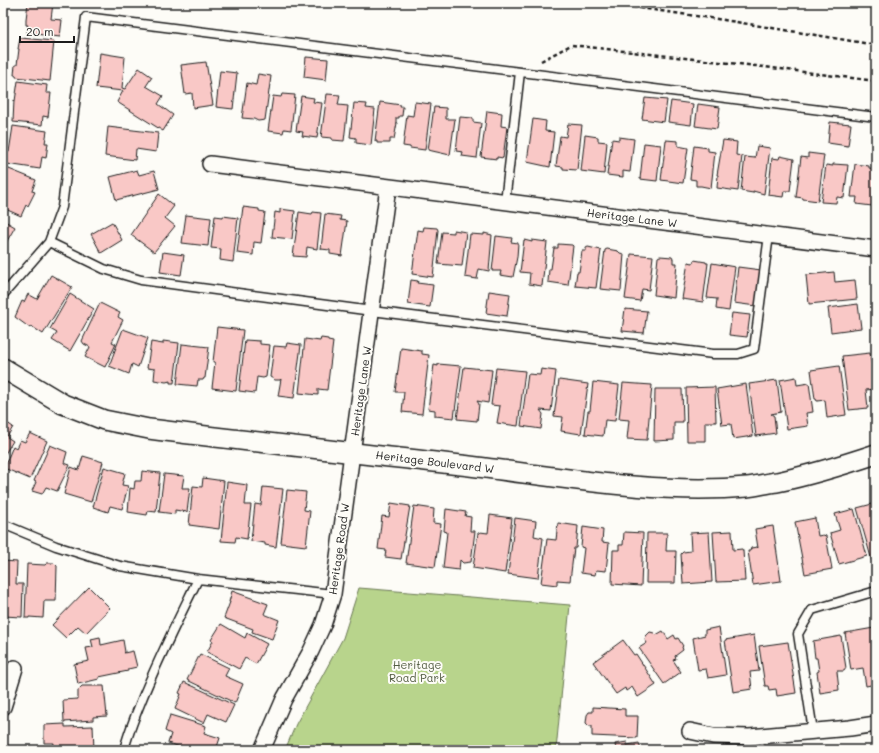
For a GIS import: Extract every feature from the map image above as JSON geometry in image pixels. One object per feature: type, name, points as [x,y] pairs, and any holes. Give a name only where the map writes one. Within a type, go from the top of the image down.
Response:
[{"type":"street","name":"Heritage Lane W","points":[[210,164],[876,249]]},
{"type":"street","name":"Heritage Lane W","points":[[352,452],[388,187]]},
{"type":"street","name":"Heritage Boulevard W","points":[[3,368],[63,404],[104,420],[149,429],[486,468],[578,481],[645,487],[699,489],[749,487],[836,468],[876,454]]},
{"type":"street","name":"Heritage Road W","points":[[262,750],[284,699],[311,651],[323,625],[333,594],[352,452]]},
{"type":"street","points":[[3,707],[15,668]]},
{"type":"street","points":[[690,731],[713,736],[749,737],[813,732],[876,724]]},
{"type":"lane","points":[[3,295],[49,242],[62,207],[86,17],[876,117]]},
{"type":"lane","points":[[505,202],[520,72]]},
{"type":"lane","points":[[49,242],[104,269],[141,280],[372,312],[713,354],[738,354],[754,349],[769,235]]},
{"type":"lane","points":[[3,524],[56,546],[120,566],[198,579],[333,594]]},
{"type":"lane","points":[[124,750],[127,738],[148,683],[172,630],[198,579]]},
{"type":"lane","points":[[813,732],[798,634],[812,610],[876,591]]},
{"type":"path","points":[[605,3],[724,20],[876,45]]},
{"type":"path","points":[[520,72],[571,45],[876,81]]},
{"type":"green space","name":"Heritage Road Park","points":[[359,588],[570,605],[556,750],[285,750],[296,724],[343,638]]},
{"type":"building","points":[[28,3],[53,3],[51,19],[62,20],[60,37],[27,33],[28,25],[26,25],[26,19]]},
{"type":"building","points":[[20,38],[54,41],[50,81],[16,77],[16,75],[14,75],[15,65],[17,65]]},
{"type":"building","points":[[100,53],[125,57],[122,88],[125,89],[139,68],[152,77],[146,86],[163,96],[158,104],[173,115],[163,131],[117,102],[123,91],[96,88]]},
{"type":"building","points":[[306,57],[328,59],[326,80],[304,77]]},
{"type":"building","points":[[206,62],[213,105],[193,108],[192,93],[185,94],[181,65]]},
{"type":"building","points":[[220,71],[237,73],[233,109],[216,107]]},
{"type":"building","points":[[258,74],[271,76],[265,120],[258,121],[254,119],[242,118],[247,83],[256,85]]},
{"type":"building","points":[[18,81],[47,85],[46,93],[51,93],[48,117],[43,116],[42,125],[13,122],[14,100],[15,101]]},
{"type":"building","points":[[282,94],[295,95],[291,130],[284,129],[283,133],[268,131],[273,96],[281,97]]},
{"type":"building","points":[[327,94],[340,95],[338,105],[348,106],[344,141],[321,137]]},
{"type":"building","points":[[301,96],[314,98],[313,102],[322,103],[317,138],[302,136],[303,132],[296,131]]},
{"type":"building","points":[[645,98],[667,100],[664,122],[642,119]]},
{"type":"building","points":[[671,101],[693,104],[691,125],[668,122]]},
{"type":"building","points":[[380,102],[401,105],[400,107],[403,107],[402,116],[396,118],[397,123],[394,139],[390,139],[390,143],[377,143],[377,141],[375,141]]},
{"type":"building","points":[[415,102],[431,104],[425,150],[403,146],[407,115],[413,116]]},
{"type":"building","points":[[354,103],[367,104],[366,108],[375,109],[371,145],[356,143],[356,138],[350,137]]},
{"type":"building","points":[[698,104],[720,107],[717,129],[695,126]]},
{"type":"building","points":[[434,107],[446,108],[446,119],[455,119],[450,155],[428,150]]},
{"type":"building","points":[[487,111],[502,113],[501,126],[507,127],[503,158],[497,157],[497,159],[481,157]]},
{"type":"building","points":[[460,117],[473,118],[473,122],[481,123],[477,158],[462,156],[463,152],[456,151]]},
{"type":"building","points":[[533,119],[546,121],[545,131],[554,132],[550,167],[527,162]]},
{"type":"building","points":[[830,122],[851,124],[848,146],[828,143]]},
{"type":"building","points":[[568,124],[582,125],[577,170],[563,169],[563,167],[556,166],[560,136],[566,137]]},
{"type":"building","points":[[13,126],[47,131],[45,143],[48,143],[46,158],[42,157],[40,169],[7,164],[7,152],[9,152]]},
{"type":"building","points":[[108,127],[158,133],[156,152],[136,149],[135,160],[105,156]]},
{"type":"building","points":[[585,135],[598,137],[598,141],[607,142],[604,174],[581,171]]},
{"type":"building","points":[[619,137],[634,139],[630,172],[623,171],[623,177],[607,175],[612,139],[619,140]]},
{"type":"building","points":[[666,140],[678,141],[678,146],[688,148],[683,183],[661,180]]},
{"type":"building","points":[[723,140],[737,142],[736,155],[742,156],[738,191],[717,188],[717,175]]},
{"type":"building","points":[[644,143],[661,145],[657,181],[640,179]]},
{"type":"building","points":[[694,146],[708,148],[708,151],[715,152],[711,188],[696,186],[696,180],[690,179]]},
{"type":"building","points":[[757,146],[770,148],[764,194],[753,191],[753,193],[741,191],[745,157],[755,158]]},
{"type":"building","points":[[808,153],[824,155],[818,201],[796,197],[801,157],[808,158]]},
{"type":"building","points":[[780,156],[794,159],[790,191],[784,191],[783,197],[768,195],[772,158],[779,159]]},
{"type":"building","points":[[833,164],[848,165],[844,198],[837,197],[836,203],[821,202],[826,165],[833,166]]},
{"type":"building","points":[[855,164],[869,166],[869,168],[876,169],[872,206],[856,204],[857,197],[851,197]]},
{"type":"building","points":[[4,167],[36,180],[32,191],[35,192],[28,206],[26,205],[21,216],[3,208]]},
{"type":"building","points":[[137,170],[139,175],[154,171],[159,189],[116,200],[110,177]]},
{"type":"building","points":[[159,194],[174,206],[165,218],[175,226],[154,252],[131,235]]},
{"type":"building","points":[[243,207],[259,209],[259,211],[265,212],[261,243],[254,242],[253,255],[237,253]]},
{"type":"building","points":[[280,209],[295,211],[292,239],[272,237],[275,212],[280,213]]},
{"type":"building","points":[[299,212],[312,214],[313,212],[321,213],[317,249],[307,247],[306,257],[293,256]]},
{"type":"building","points":[[325,214],[341,216],[340,220],[347,221],[342,256],[330,254],[330,250],[321,249]]},
{"type":"building","points":[[186,215],[211,218],[208,246],[182,243]]},
{"type":"building","points":[[215,216],[238,218],[233,262],[220,260],[221,249],[211,248]]},
{"type":"building","points":[[3,220],[15,227],[3,248]]},
{"type":"building","points":[[112,222],[122,240],[101,253],[91,234]]},
{"type":"building","points":[[424,227],[437,228],[438,230],[433,277],[412,274],[418,230],[423,231]]},
{"type":"building","points":[[454,230],[466,232],[462,266],[438,264],[442,232],[454,233]]},
{"type":"building","points":[[484,233],[492,235],[489,271],[479,269],[477,279],[465,277],[470,234],[484,235]]},
{"type":"building","points":[[496,236],[512,238],[511,242],[518,243],[513,277],[500,275],[501,271],[492,271]]},
{"type":"building","points":[[524,240],[532,242],[532,240],[547,242],[542,286],[529,284],[530,273],[520,272]]},
{"type":"building","points":[[558,244],[573,246],[568,285],[548,282],[549,269],[551,269],[554,248],[558,248]]},
{"type":"building","points":[[588,247],[601,250],[596,288],[575,286],[582,251],[586,251],[586,248]]},
{"type":"building","points":[[607,249],[624,254],[621,291],[600,289],[605,250]]},
{"type":"building","points":[[163,252],[184,255],[181,275],[160,272]]},
{"type":"building","points":[[631,254],[653,256],[649,290],[642,289],[640,301],[625,299]]},
{"type":"building","points":[[658,257],[672,257],[673,263],[677,263],[674,298],[654,295]]},
{"type":"building","points":[[694,260],[708,263],[703,302],[682,299],[688,262],[693,263]]},
{"type":"building","points":[[712,263],[735,267],[729,311],[716,309],[717,299],[707,298]]},
{"type":"building","points":[[738,267],[761,270],[756,306],[734,303]]},
{"type":"building","points":[[834,272],[835,282],[855,280],[857,299],[809,304],[806,275]]},
{"type":"building","points":[[51,275],[72,287],[43,334],[31,326],[30,328],[15,317],[22,301],[24,302],[28,294],[37,299]]},
{"type":"building","points":[[411,280],[418,281],[417,283],[433,285],[430,307],[408,304]]},
{"type":"building","points":[[489,291],[510,294],[507,316],[486,313]]},
{"type":"building","points":[[70,294],[94,309],[70,351],[52,340],[57,333],[50,329]]},
{"type":"building","points":[[100,303],[120,313],[118,317],[123,320],[112,342],[116,344],[105,367],[85,357],[90,347],[82,341]]},
{"type":"building","points":[[858,304],[861,328],[831,332],[828,308]]},
{"type":"building","points":[[625,309],[647,311],[644,333],[622,331]]},
{"type":"building","points":[[732,313],[750,315],[747,337],[729,335]]},
{"type":"building","points":[[217,327],[243,330],[236,391],[212,388]]},
{"type":"building","points":[[123,329],[148,338],[138,367],[132,364],[129,374],[109,366]]},
{"type":"building","points":[[321,338],[328,339],[328,341],[333,342],[327,390],[318,389],[318,395],[299,393],[305,339],[320,341]]},
{"type":"building","points":[[245,340],[260,341],[260,344],[270,345],[266,377],[257,377],[255,393],[239,391]]},
{"type":"building","points":[[163,341],[179,343],[174,383],[170,383],[170,381],[166,382],[154,380],[155,369],[147,368],[151,342],[163,344]]},
{"type":"building","points":[[287,343],[301,345],[294,398],[278,396],[281,379],[275,380],[270,377],[274,346],[286,347]]},
{"type":"building","points":[[182,344],[209,347],[205,378],[203,380],[198,380],[197,386],[177,384]]},
{"type":"building","points":[[401,348],[422,351],[422,354],[429,355],[422,414],[402,412],[404,392],[395,392]]},
{"type":"building","points":[[870,353],[875,389],[866,390],[868,408],[849,410],[842,356]]},
{"type":"building","points":[[438,364],[461,366],[454,418],[435,416],[435,410],[428,409],[434,365],[438,366]]},
{"type":"building","points":[[839,366],[846,415],[827,418],[825,400],[817,401],[815,399],[811,370]]},
{"type":"building","points":[[464,367],[492,370],[488,403],[477,401],[479,404],[477,421],[457,419]]},
{"type":"building","points":[[496,368],[525,371],[518,426],[497,423],[500,406],[491,405]]},
{"type":"building","points":[[541,369],[556,371],[551,411],[540,410],[543,414],[541,429],[521,426],[528,374],[540,375]]},
{"type":"building","points":[[796,377],[797,385],[809,383],[813,412],[806,413],[808,426],[787,429],[780,380]]},
{"type":"building","points":[[559,380],[588,384],[581,434],[561,431],[563,417],[554,416]]},
{"type":"building","points":[[777,380],[781,412],[771,414],[774,416],[776,433],[756,436],[749,384]]},
{"type":"building","points":[[593,382],[619,385],[615,421],[605,420],[603,436],[585,434],[588,411],[590,411]]},
{"type":"building","points":[[623,383],[652,385],[647,440],[627,439],[629,420],[619,419]]},
{"type":"building","points":[[746,384],[753,436],[733,439],[731,424],[722,425],[717,389]]},
{"type":"building","points":[[715,387],[716,422],[705,422],[705,441],[687,441],[686,388]]},
{"type":"building","points":[[655,389],[682,389],[683,422],[674,422],[674,440],[654,441]]},
{"type":"building","points":[[3,420],[13,427],[7,437],[13,441],[3,457]]},
{"type":"building","points":[[30,433],[47,441],[30,479],[4,468],[13,446],[16,448],[20,440],[25,442]]},
{"type":"building","points":[[50,445],[67,452],[64,463],[70,465],[57,491],[46,487],[42,494],[32,491],[36,482],[34,481]]},
{"type":"building","points":[[83,456],[103,462],[91,502],[64,494],[71,467],[79,470]]},
{"type":"building","points":[[104,467],[125,473],[122,485],[128,486],[122,509],[110,506],[108,512],[93,507]]},
{"type":"building","points":[[142,471],[160,473],[156,512],[148,511],[147,515],[128,512],[130,488],[134,489],[135,481],[141,481]]},
{"type":"building","points":[[164,474],[184,476],[182,488],[190,488],[187,512],[175,510],[175,514],[159,512]]},
{"type":"building","points":[[203,478],[224,481],[219,529],[189,525],[193,486],[202,487]]},
{"type":"building","points":[[227,482],[247,485],[245,505],[251,505],[247,539],[236,537],[235,542],[221,541]]},
{"type":"building","points":[[263,487],[283,489],[276,547],[265,545],[265,543],[251,541],[255,504],[261,505]]},
{"type":"building","points":[[287,490],[306,492],[304,510],[310,511],[306,546],[281,543]]},
{"type":"building","points":[[391,503],[410,506],[401,559],[385,557],[386,550],[378,549],[382,516],[389,517]]},
{"type":"building","points":[[876,503],[876,560],[872,561],[857,508]]},
{"type":"building","points":[[414,506],[434,509],[433,523],[441,524],[435,567],[406,563]]},
{"type":"building","points":[[446,509],[466,512],[465,516],[471,517],[470,531],[475,531],[471,562],[463,563],[460,560],[459,570],[443,568],[447,532],[444,531]]},
{"type":"building","points":[[854,509],[867,556],[839,564],[830,533],[840,530],[835,514]]},
{"type":"building","points":[[490,515],[512,518],[505,573],[473,568],[478,533],[488,533]]},
{"type":"building","points":[[515,518],[536,521],[534,536],[543,538],[538,578],[508,574]]},
{"type":"building","points":[[815,518],[818,536],[826,536],[832,569],[805,574],[795,522]]},
{"type":"building","points":[[558,523],[578,526],[570,581],[557,580],[557,585],[541,583],[547,539],[556,540]]},
{"type":"building","points":[[773,526],[781,581],[753,585],[748,551],[750,551],[751,548],[758,548],[755,529]]},
{"type":"building","points":[[583,527],[603,530],[602,542],[609,543],[606,571],[596,570],[595,575],[581,573],[584,548],[581,547]]},
{"type":"building","points":[[732,531],[733,550],[742,549],[743,551],[745,581],[716,582],[713,532]]},
{"type":"building","points":[[624,532],[643,533],[641,586],[612,584],[613,550],[619,550],[619,545],[623,545]]},
{"type":"building","points":[[709,532],[712,582],[683,584],[681,554],[683,552],[691,551],[690,533]]},
{"type":"building","points":[[647,533],[667,533],[666,551],[676,551],[675,583],[646,583]]},
{"type":"building","points":[[3,561],[17,562],[16,584],[23,584],[22,617],[3,616]]},
{"type":"building","points":[[47,563],[54,563],[57,566],[56,601],[44,601],[43,618],[25,618],[27,564],[45,565]]},
{"type":"building","points":[[89,587],[110,608],[86,633],[78,626],[66,638],[52,625]]},
{"type":"building","points":[[232,591],[268,604],[264,614],[279,620],[272,639],[252,632],[253,629],[224,618],[230,602]]},
{"type":"building","points":[[221,624],[245,638],[247,633],[267,644],[256,664],[245,658],[239,669],[207,652],[213,641],[211,640]]},
{"type":"building","points":[[719,627],[726,675],[708,678],[706,669],[698,670],[693,638],[705,635],[705,630]]},
{"type":"building","points":[[874,628],[876,640],[876,684],[866,686],[863,668],[851,670],[845,633]]},
{"type":"building","points":[[663,631],[668,639],[674,635],[676,639],[678,638],[683,646],[683,650],[675,656],[676,659],[673,660],[681,672],[664,684],[639,648],[647,643],[645,640],[646,636],[650,632],[656,635]]},
{"type":"building","points":[[754,635],[759,671],[750,672],[752,689],[733,692],[725,640]]},
{"type":"building","points":[[841,636],[846,668],[844,671],[837,671],[839,690],[820,693],[817,672],[819,671],[817,658],[815,658],[813,641]]},
{"type":"building","points":[[100,637],[101,645],[123,640],[124,653],[133,651],[137,667],[128,669],[128,671],[99,677],[99,679],[78,684],[74,664],[89,661],[86,648],[93,647],[91,639]]},
{"type":"building","points":[[623,640],[634,655],[636,654],[656,685],[638,697],[632,687],[626,691],[625,688],[616,694],[593,662]]},
{"type":"building","points":[[788,642],[796,693],[777,696],[776,689],[769,690],[768,686],[765,686],[759,646]]},
{"type":"building","points":[[200,654],[229,668],[225,676],[243,684],[235,703],[187,680]]},
{"type":"building","points":[[184,682],[234,705],[226,722],[208,714],[204,723],[175,709],[181,694],[179,693]]},
{"type":"building","points":[[82,686],[104,686],[107,716],[93,717],[93,720],[64,722],[63,700],[78,699],[78,690]]},
{"type":"building","points":[[593,707],[625,709],[625,716],[638,716],[637,738],[592,736],[592,726],[589,726],[586,723],[587,715],[589,712],[593,712]]},
{"type":"building","points":[[170,715],[206,726],[204,733],[220,738],[216,750],[190,750],[168,743],[171,734],[165,731]]},
{"type":"building","points":[[65,724],[65,727],[93,726],[94,750],[52,750],[52,745],[54,743],[44,743],[44,725]]},
{"type":"building","points":[[627,742],[627,745],[639,743],[641,750],[616,750],[615,744]]}]
